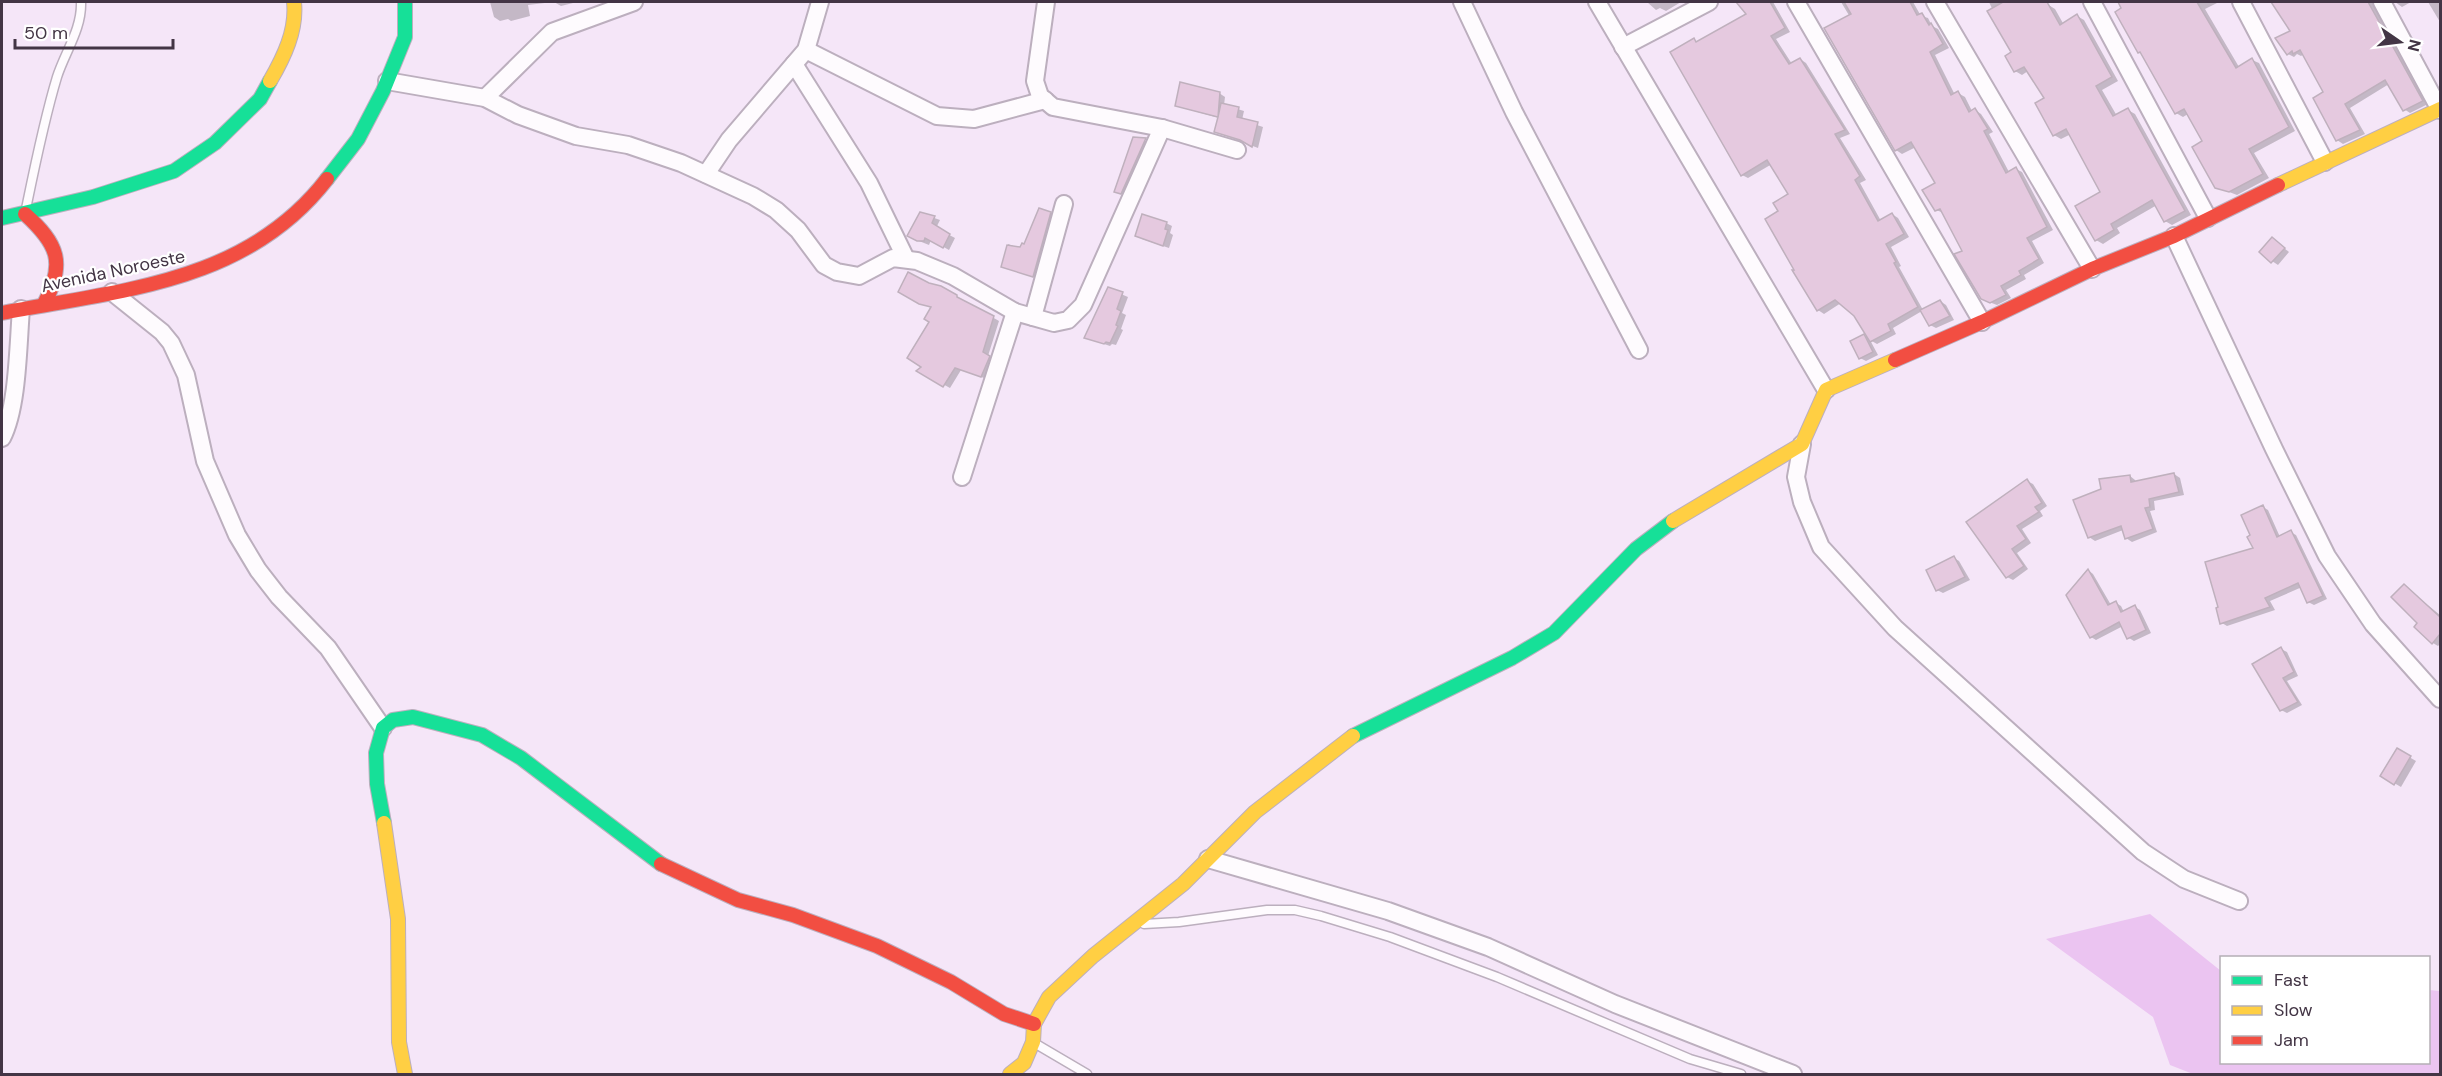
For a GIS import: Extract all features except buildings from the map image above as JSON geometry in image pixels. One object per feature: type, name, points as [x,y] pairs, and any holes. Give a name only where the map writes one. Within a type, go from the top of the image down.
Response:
[{"type":"street","points":[[2,218],[93,197],[174,171],[215,143],[260,99],[282,60],[296,19],[294,2]]},
{"type":"street","name":"Avenida Noroeste","points":[[2,313],[170,281],[209,267],[246,249],[280,228],[321,187],[358,139],[387,81],[405,37],[405,2]]},
{"type":"street","points":[[485,98],[552,32],[634,2]]},
{"type":"street","points":[[706,174],[729,140],[806,50],[820,2]]},
{"type":"street","points":[[1046,2],[1035,81],[1040,96],[1053,107],[1162,128],[1237,150]]},
{"type":"street","points":[[1462,2],[1514,112],[1639,350]]},
{"type":"street","points":[[1597,2],[1826,390]]},
{"type":"street","points":[[1623,47],[1709,2]]},
{"type":"street","points":[[1796,2],[1982,322]]},
{"type":"street","points":[[1935,2],[2092,269]]},
{"type":"street","points":[[2091,2],[2208,218]]},
{"type":"street","points":[[2241,2],[2325,162]]},
{"type":"street","points":[[2239,901],[2184,879],[2143,852],[1895,628],[1821,547],[1802,502],[1796,477],[1802,444],[1826,390],[1982,322],[2092,269],[2174,236],[2325,162],[2440,110],[2382,2]]},
{"type":"street","points":[[806,50],[937,116],[974,118],[1045,100]]},
{"type":"street","points":[[794,64],[869,183],[906,259]]},
{"type":"street","points":[[387,81],[485,98],[518,115],[576,136],[628,145],[706,174],[776,210],[798,230],[824,265],[837,272],[859,276],[893,258],[917,261],[953,276],[1015,312],[1054,323],[1068,320],[1083,305],[1162,128]]},
{"type":"street","points":[[1033,317],[1065,204]]},
{"type":"street","points":[[25,214],[46,235],[56,252],[58,275],[54,289],[44,304]]},
{"type":"street","points":[[2174,236],[2274,449],[2328,556],[2373,624],[2440,699]]},
{"type":"street","points":[[112,292],[162,332],[171,343],[186,375],[205,461],[237,535],[272,588],[328,648],[383,728]]},
{"type":"street","points":[[2,438],[10,409],[17,362],[21,309]]},
{"type":"street","points":[[962,477],[1015,312]]},
{"type":"street","points":[[1010,1074],[1024,1063],[1033,1042],[1034,1024],[1049,997],[1093,956],[1183,884],[1255,812],[1351,737],[1512,658],[1554,633],[1636,549],[1684,513],[1802,444]]},
{"type":"street","points":[[405,1074],[399,1042],[398,919],[390,854],[377,784],[376,753],[383,728],[393,720],[413,717],[482,735],[521,758],[663,865],[738,900],[793,915],[877,946],[951,982],[1004,1014],[1034,1024]]},
{"type":"street","points":[[1208,859],[1388,911],[1488,947],[1615,1004],[1793,1074]]},
{"type":"lane","points":[[25,214],[47,114],[58,75],[77,32],[81,2]]},
{"type":"lane","points":[[1134,924],[1179,922],[1267,909],[1295,910],[1321,916],[1390,937],[1497,977],[1690,1059],[1741,1074]]},
{"type":"lane","points":[[1033,1042],[1087,1074]]},
{"type":"shaded area","points":[[2150,914],[2220,970],[2220,1064],[2430,1064],[2430,990],[2440,991],[2440,1074],[2193,1074],[2170,1065],[2153,1017],[2046,939]]},
{"type":"traffic: fast","points":[[327,179],[358,139],[383,91],[405,37],[405,2]]},
{"type":"traffic: fast","points":[[2,218],[93,197],[174,171],[215,143],[260,99],[270,81]]},
{"type":"traffic: fast","points":[[1353,736],[1512,658],[1554,633],[1636,549],[1673,521]]},
{"type":"traffic: fast","points":[[384,823],[377,784],[376,753],[383,728],[393,720],[413,717],[482,735],[521,758],[661,864]]},
{"type":"traffic: slow","points":[[270,81],[288,43],[293,23],[294,2]]},
{"type":"traffic: slow","points":[[2278,185],[2440,109]]},
{"type":"traffic: slow","points":[[1673,521],[1802,444],[1826,390],[1895,360]]},
{"type":"traffic: slow","points":[[1010,1074],[1024,1063],[1033,1042],[1034,1024],[1049,997],[1093,956],[1183,884],[1255,812],[1353,736]]},
{"type":"traffic: slow","points":[[384,823],[398,919],[399,1042],[405,1074]]},
{"type":"traffic: jam","points":[[2,313],[136,288],[220,261],[259,241],[295,214],[327,179]]},
{"type":"traffic: jam","points":[[1895,360],[1982,322],[2092,269],[2174,236],[2278,185]]},
{"type":"traffic: jam","points":[[25,214],[45,235],[55,255],[55,277],[44,304]]},
{"type":"traffic: jam","points":[[661,864],[738,900],[793,915],[877,946],[951,982],[1004,1014],[1034,1024]]}]
